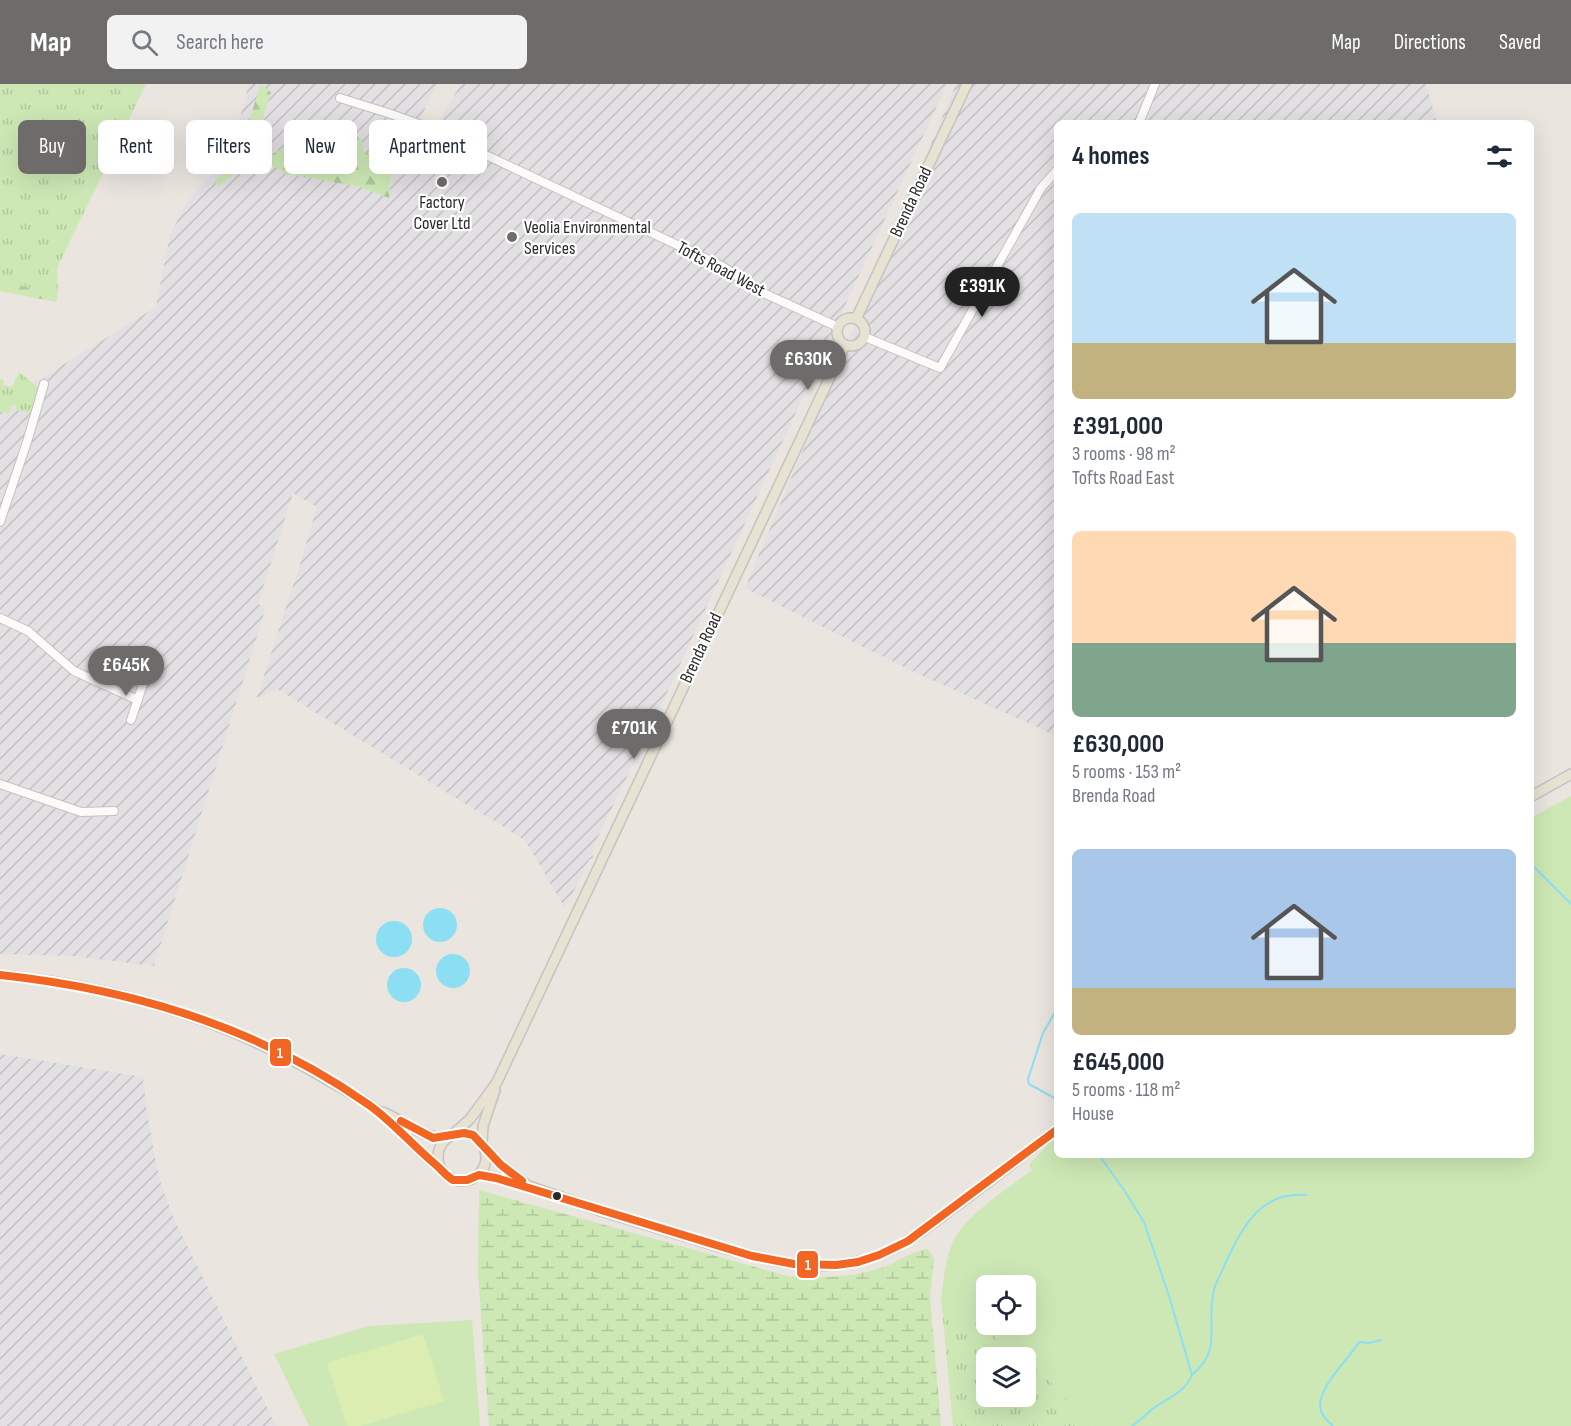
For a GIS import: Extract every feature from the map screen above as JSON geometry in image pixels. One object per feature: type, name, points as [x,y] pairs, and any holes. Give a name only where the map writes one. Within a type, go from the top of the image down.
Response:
[{"type":"main road","name":"Brenda Road","points":[[856,319],[967,84]]},
{"type":"main road","points":[[848,318],[856,319],[862,323],[865,337],[858,345],[845,345],[837,334],[838,327],[848,318]]},
{"type":"main road","name":"Brenda Road","points":[[450,1136],[470,1119],[497,1082],[845,345]]},
{"type":"main road","points":[[1534,795],[1571,774]]},
{"type":"main road","points":[[0,975],[88,987],[157,1004],[223,1028],[300,1063],[374,1108],[395,1117],[427,1136],[438,1138],[464,1133],[473,1135],[501,1165],[528,1185]]},
{"type":"main road","name":"Brenda Road","points":[[483,1145],[483,1126],[497,1082]]},
{"type":"main road","points":[[374,1108],[449,1178],[456,1181],[471,1180],[479,1175],[486,1157],[483,1145]]},
{"type":"main road","points":[[479,1175],[528,1185],[584,1206],[756,1257],[799,1265],[833,1265],[880,1255],[908,1240],[1054,1132]]},
{"type":"main road","points":[[441,1169],[437,1158],[439,1150],[450,1136]]},
{"type":"street","points":[[1140,120],[1155,84]]},
{"type":"street","name":"Tofts Road West","points":[[340,98],[424,126],[722,267],[759,291],[838,327]]},
{"type":"street","points":[[865,337],[940,368],[1041,188],[1054,173]]},
{"type":"street","points":[[0,522],[44,384]]},
{"type":"street","points":[[0,618],[28,631],[74,671],[138,700]]},
{"type":"street","points":[[131,720],[144,681]]},
{"type":"street","points":[[0,784],[81,812],[114,811]]},
{"type":"shaded area","points":[[249,84],[437,84],[421,117],[427,120],[369,120],[369,174],[487,174],[487,120],[440,120],[461,84],[947,84],[655,719],[595,843],[592,851],[593,858],[585,866],[565,908],[525,840],[277,689],[257,697],[317,507],[293,493],[258,604],[266,607],[154,966],[73,956],[0,954],[0,404],[156,307],[170,235],[184,207],[205,180],[213,174],[272,174],[272,120],[239,120]]},
{"type":"shaded area","points":[[956,84],[1426,84],[1436,120],[1054,120],[1054,735],[912,671],[745,588]]},
{"type":"shaded area","points":[[0,1054],[143,1077],[155,1158],[160,1181],[173,1217],[276,1426],[0,1426]]},
{"type":"green space","points":[[0,84],[146,84],[129,120],[98,120],[98,174],[102,174],[57,268],[58,293],[0,282]]},
{"type":"green space","points":[[260,85],[271,92],[263,120],[250,120]]},
{"type":"green space","points":[[357,136],[362,140],[363,151],[369,154],[369,174],[391,174],[389,198],[357,186],[286,174],[357,174]]},
{"type":"green space","points":[[284,148],[284,173],[272,165],[272,154]]},
{"type":"green space","points":[[223,174],[234,174],[219,186],[214,181]]},
{"type":"green space","points":[[0,282],[58,293],[56,302],[0,291]]},
{"type":"green space","points":[[19,372],[40,389],[33,414],[16,410],[16,405],[12,405],[9,413],[0,412],[0,379],[4,380],[3,385],[12,387]]},
{"type":"green space","points":[[1571,796],[1571,1426],[1093,1426],[1036,1368],[1036,1347],[1008,1347],[992,1335],[1036,1335],[1036,1275],[976,1275],[976,1323],[941,1297],[948,1255],[959,1231],[978,1211],[1032,1170],[1029,1165],[1054,1138],[1054,1158],[1534,1158],[1534,816]]},
{"type":"green space","points":[[479,1190],[787,1276],[824,1277],[872,1271],[927,1249],[934,1258],[930,1297],[941,1426],[489,1426],[478,1274]]},
{"type":"green space","points":[[941,1297],[976,1323],[976,1335],[992,1335],[1008,1347],[976,1347],[976,1407],[1036,1407],[1036,1368],[1093,1426],[953,1426]]},
{"type":"green space","points":[[472,1320],[480,1426],[309,1426],[274,1354],[369,1326]]},
{"type":"green space","points":[[423,1334],[444,1401],[361,1426],[347,1426],[327,1363]]},
{"type":"water","points":[[440,908],[452,913],[457,925],[452,937],[440,942],[428,937],[423,925],[428,913]]},
{"type":"water","points":[[394,921],[407,926],[412,939],[407,952],[394,957],[381,952],[376,939],[381,926]]},
{"type":"water","points":[[453,954],[465,959],[470,971],[465,983],[453,988],[441,983],[436,971],[441,959]]},
{"type":"water","points":[[404,968],[416,973],[421,985],[416,997],[404,1002],[392,997],[387,985],[392,973]]},
{"type":"waterway","points":[[1534,867],[1571,904]]},
{"type":"waterway","points":[[1054,1014],[1043,1033],[1028,1079],[1029,1084],[1054,1098]]},
{"type":"waterway","points":[[1101,1158],[1144,1222],[1192,1375],[1185,1387],[1132,1426]]},
{"type":"waterway","points":[[1192,1375],[1208,1355],[1212,1336],[1211,1314],[1215,1287],[1238,1237],[1255,1214],[1276,1199],[1290,1195],[1306,1195]]},
{"type":"waterway","points":[[1333,1426],[1320,1407],[1324,1390],[1359,1342],[1369,1343],[1381,1340]]},
{"type":"transit line","name":"1","points":[[0,975],[98,990],[146,1002],[193,1016],[284,1054],[369,1105],[453,1180],[467,1180],[479,1175],[496,1178],[752,1256],[794,1264],[836,1265],[858,1262],[908,1241],[1054,1132]]},
{"type":"transit line","name":"1","points":[[401,1121],[433,1138],[464,1133],[473,1135],[501,1165],[522,1181]]},
{"type":"place","name":"Factory Cover Ltd","points":[[442,182]]},
{"type":"place","name":"Veolia Environmental Services","points":[[512,237]]}]
